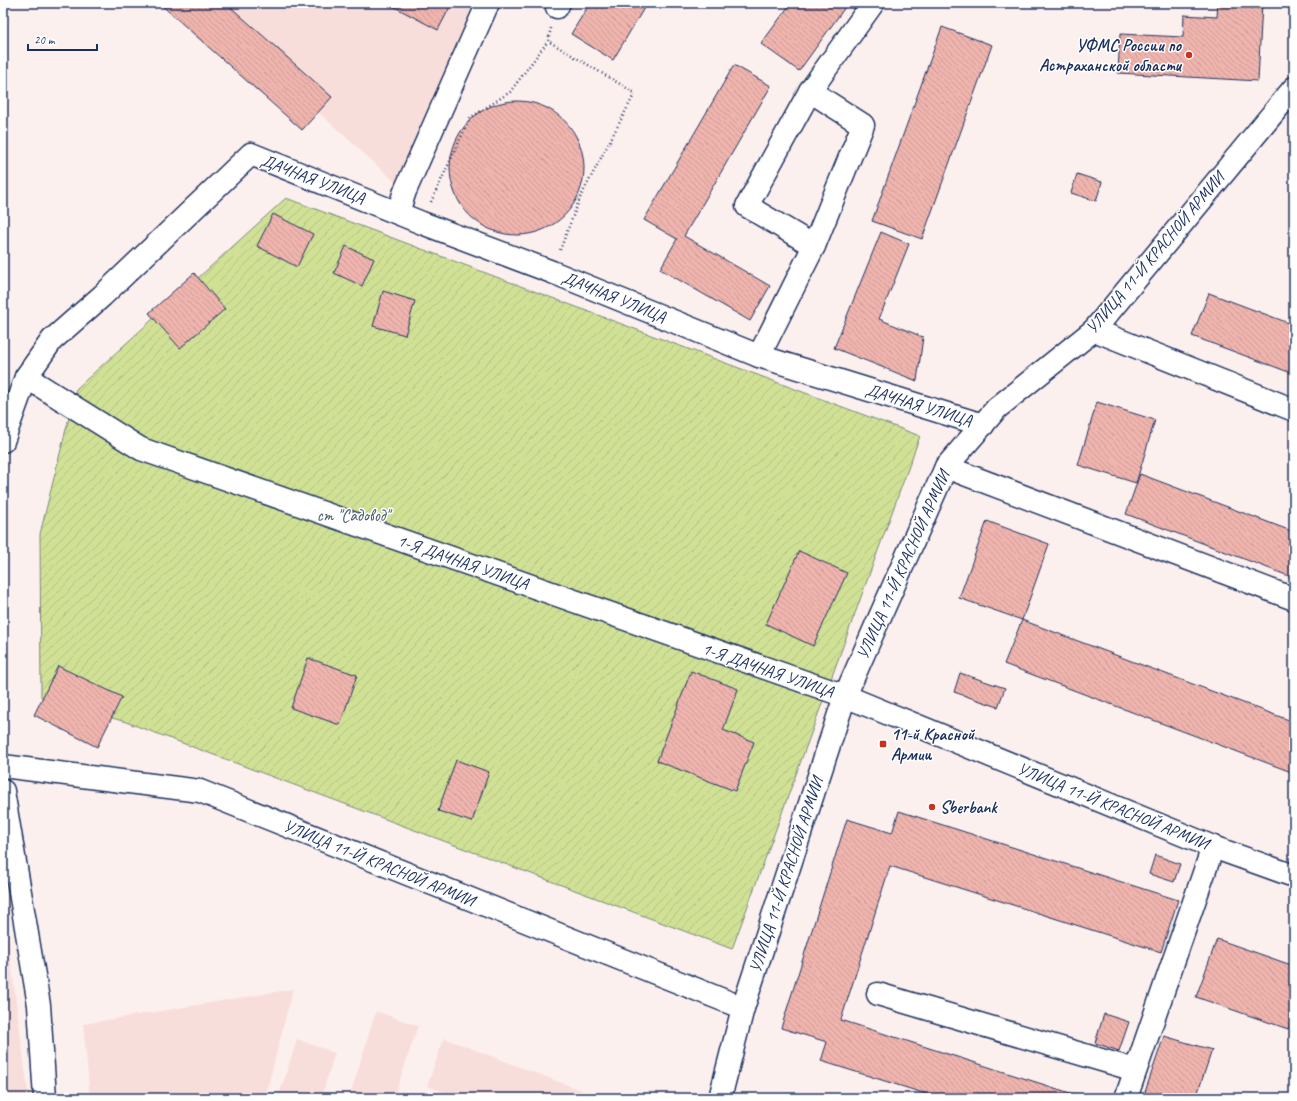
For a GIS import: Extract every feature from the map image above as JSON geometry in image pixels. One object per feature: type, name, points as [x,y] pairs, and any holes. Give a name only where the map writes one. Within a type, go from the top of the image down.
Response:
[{"type":"street","points":[[398,212],[405,191],[488,3]]},
{"type":"street","points":[[814,246],[746,206],[810,91],[873,3]]},
{"type":"street","name":"УЛИЦА 11-Й КРАСНОЙ АРМИИ","points":[[720,1098],[743,1008],[845,696],[946,467],[997,408],[1094,330],[1294,88]]},
{"type":"street","points":[[759,356],[814,246],[863,125],[810,91]]},
{"type":"street","name":"ДАЧНАЯ УЛИЦА","points":[[26,377],[52,340],[102,296],[251,154],[398,212],[422,223],[552,272],[759,356],[983,425]]},
{"type":"street","points":[[1094,330],[1294,410]]},
{"type":"street","points":[[3,441],[26,377]]},
{"type":"street","name":"1-Я ДАЧНАЯ УЛИЦА","points":[[26,377],[141,449],[845,696]]},
{"type":"street","points":[[946,467],[1294,599]]},
{"type":"street","name":"УЛИЦА 11-Й КРАСНОЙ АРМИИ","points":[[845,696],[1213,847],[1294,876]]},
{"type":"street","name":"УЛИЦА 11-Й КРАСНОЙ АРМИИ","points":[[3,766],[200,791],[743,1008]]},
{"type":"street","points":[[3,791],[39,1005],[45,1098]]},
{"type":"street","points":[[1126,1098],[1213,847]]},
{"type":"street","points":[[878,994],[1135,1070]]},
{"type":"path","points":[[422,223],[470,118],[510,92],[548,41],[558,5]]},
{"type":"path","points":[[548,41],[635,93],[580,198],[552,272]]},
{"type":"shaded area","points":[[198,3],[499,3],[405,191]]},
{"type":"shaded area","points":[[3,902],[29,1098],[3,1098]]},
{"type":"shaded area","points":[[293,989],[265,1098],[90,1098],[83,1024]]},
{"type":"shaded area","points":[[376,1011],[418,1026],[394,1098],[349,1098]]},
{"type":"shaded area","points":[[444,1038],[602,1098],[460,1098],[427,1086]]},
{"type":"shaded area","points":[[297,1039],[335,1053],[321,1098],[278,1098]]},
{"type":"green space","name":"ст \"Садовод\"","points":[[286,198],[920,436],[732,949],[126,722],[41,697],[40,534],[76,389]]},
{"type":"building","points":[[159,3],[226,3],[332,97],[302,130]]},
{"type":"building","points":[[387,3],[452,3],[438,30]]},
{"type":"building","points":[[590,3],[647,3],[613,60],[571,34]]},
{"type":"building","points":[[791,3],[848,3],[799,71],[761,44]]},
{"type":"building","name":"УФМС России по Астраханской области","points":[[1218,3],[1262,3],[1258,81],[1118,73],[1120,34],[1183,37],[1184,15],[1217,17]]},
{"type":"building","points":[[942,27],[992,45],[922,239],[872,221]]},
{"type":"building","points":[[734,65],[771,86],[684,236],[770,286],[750,321],[660,269],[677,239],[644,220]]},
{"type":"building","points":[[510,101],[524,101],[543,106],[565,120],[579,142],[583,155],[583,181],[579,194],[565,216],[543,230],[524,235],[510,235],[491,230],[469,216],[455,194],[450,175],[450,161],[455,142],[469,120],[491,106]]},
{"type":"building","points":[[1077,174],[1102,182],[1096,201],[1071,193]]},
{"type":"building","points":[[273,214],[313,234],[297,267],[257,246]]},
{"type":"building","points":[[881,232],[909,244],[879,319],[923,337],[917,381],[834,348]]},
{"type":"building","points":[[346,246],[374,259],[362,286],[334,273]]},
{"type":"building","points":[[194,273],[225,309],[180,348],[149,313]]},
{"type":"building","points":[[383,291],[415,301],[405,335],[373,326]]},
{"type":"building","points":[[1209,293],[1294,325],[1294,374],[1192,336]]},
{"type":"building","points":[[1097,402],[1155,420],[1136,483],[1078,465]]},
{"type":"building","points":[[1140,474],[1294,532],[1294,578],[1126,514]]},
{"type":"building","points":[[987,521],[1049,544],[1022,620],[959,598]]},
{"type":"building","points":[[799,551],[847,573],[813,646],[766,624]]},
{"type":"building","points":[[1022,620],[1294,722],[1294,773],[1004,664]]},
{"type":"building","points":[[308,658],[357,675],[340,725],[291,708]]},
{"type":"building","points":[[58,666],[122,697],[97,747],[34,715]]},
{"type":"building","points":[[691,671],[738,689],[723,730],[754,742],[735,791],[657,761]]},
{"type":"building","points":[[960,673],[1005,688],[998,707],[954,692]]},
{"type":"building","points":[[456,760],[489,772],[472,822],[438,811]]},
{"type":"building","points":[[899,811],[1178,900],[1161,952],[890,866],[841,1020],[1086,1098],[939,1098],[821,1061],[827,1042],[781,1028],[847,819],[892,833]]},
{"type":"building","points":[[1155,855],[1180,864],[1174,882],[1149,874]]},
{"type":"building","points":[[1217,939],[1294,966],[1294,1013],[1288,1029],[1196,997]]},
{"type":"building","points":[[1104,1014],[1129,1022],[1119,1051],[1095,1043]]},
{"type":"building","points":[[1164,1036],[1212,1050],[1196,1098],[1143,1098]]},
{"type":"place","name":"УФМС России по Астраханской области","points":[[1189,55]]},
{"type":"place","name":"11-й Красной Армии","points":[[883,744]]},
{"type":"place","name":"Sberbank","points":[[932,807]]}]
